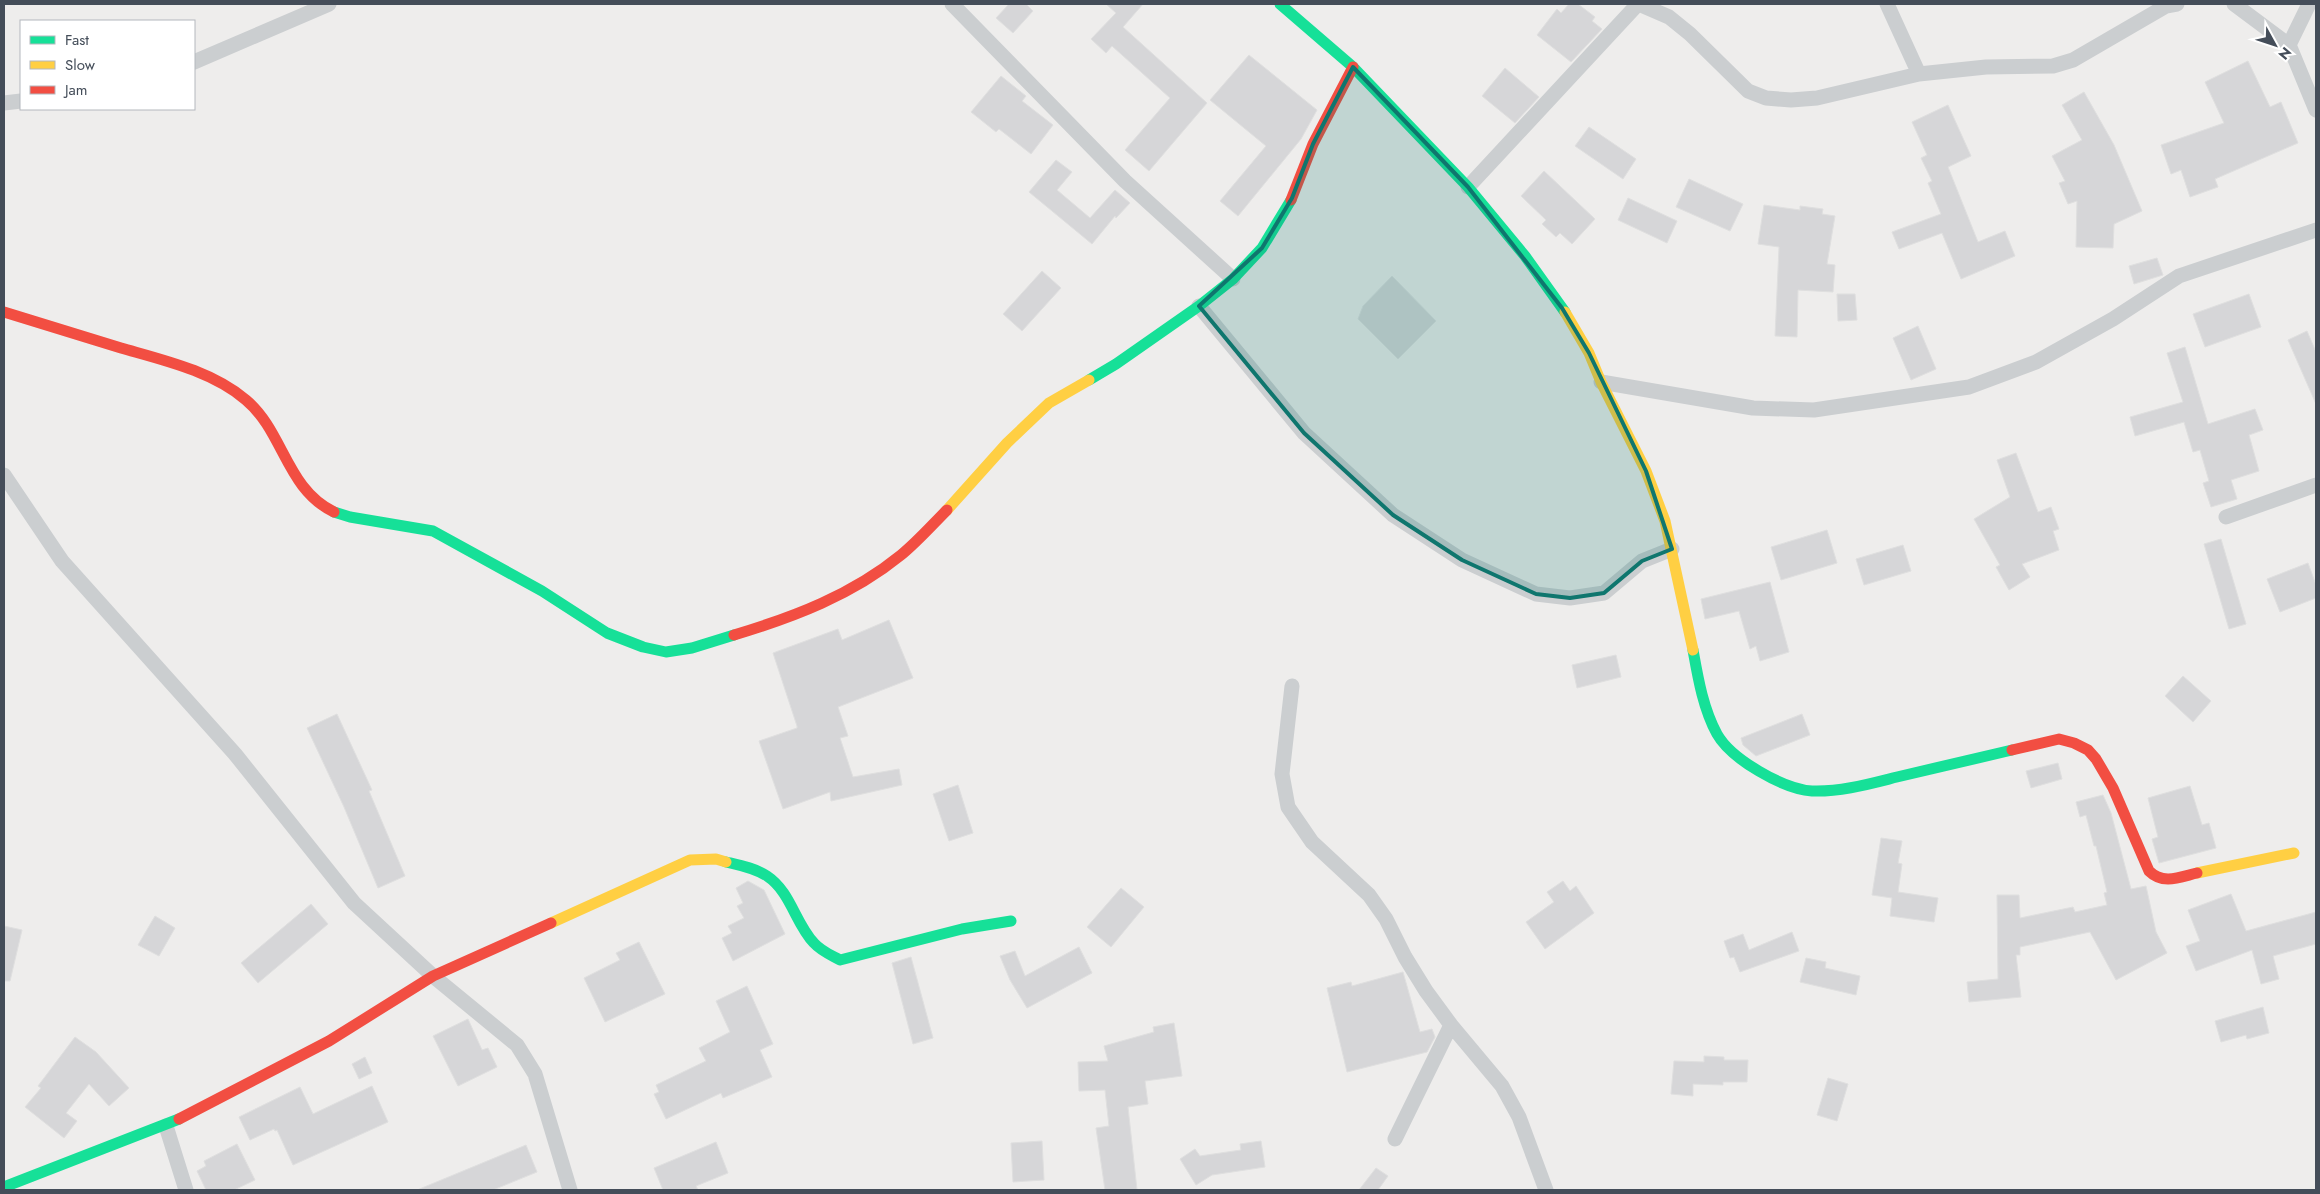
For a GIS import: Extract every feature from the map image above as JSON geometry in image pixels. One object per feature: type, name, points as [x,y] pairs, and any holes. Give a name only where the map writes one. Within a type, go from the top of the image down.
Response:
[{"type":"street","points":[[195,62],[329,4]]},
{"type":"street","points":[[952,4],[1125,181],[1233,279]]},
{"type":"street","points":[[1280,4],[1353,67],[1468,187],[1525,256],[1562,308],[1589,353],[1601,382],[1646,471],[1665,521],[1702,694],[1717,734],[1731,751],[1748,766],[1779,781],[1810,791],[1847,789],[2022,747],[2059,740],[2077,742],[2097,759],[2118,800],[2149,871],[2156,878],[2163,880],[2294,853]]},
{"type":"street","points":[[1468,187],[1639,4],[1669,17],[1690,34],[1748,91],[1766,98],[1791,100],[1817,98],[1919,74],[1986,67],[2053,66],[2073,60],[2166,6],[2177,4]]},
{"type":"street","points":[[1887,4],[1919,74]]},
{"type":"street","points":[[2234,4],[2289,45],[2316,110]]},
{"type":"street","points":[[2289,45],[2309,4]]},
{"type":"street","points":[[4,312],[199,372],[235,390],[251,403],[304,489],[326,508],[351,517],[415,524],[433,531],[542,591],[607,633],[643,647],[666,652],[692,648],[799,614],[846,593],[901,555],[954,503],[1007,443],[1050,403],[1116,364],[1199,306],[1233,279],[1262,248],[1292,198],[1314,144],[1353,67]]},
{"type":"street","points":[[4,103],[20,101]]},
{"type":"street","points":[[1601,382],[1753,408],[1814,410],[1969,387],[2036,362],[2114,319],[2179,276],[2316,230]]},
{"type":"street","points":[[1199,306],[1304,433],[1393,516],[1462,560],[1536,594],[1570,598],[1604,593],[1642,561],[1672,549]]},
{"type":"street","points":[[4,475],[62,561],[235,754],[354,903],[433,976],[517,1045],[535,1074],[570,1190]]},
{"type":"street","points":[[2226,517],[2316,485]]},
{"type":"street","points":[[1292,686],[1282,774],[1288,808],[1312,842],[1369,895],[1386,919],[1405,957],[1426,991],[1451,1025],[1502,1086],[1519,1117],[1546,1190]]},
{"type":"street","points":[[4,1187],[166,1126],[329,1041],[433,976],[690,860],[716,859],[749,868],[767,876],[783,891],[813,942],[826,953],[840,960],[962,929],[1011,921]]},
{"type":"street","points":[[1395,1139],[1451,1025]]},
{"type":"street","points":[[166,1126],[186,1190]]},
{"type":"highlighted area","points":[[1353,67],[1468,187],[1562,308],[1589,353],[1646,471],[1672,549],[1642,561],[1604,593],[1570,598],[1536,594],[1462,560],[1393,515],[1304,433],[1199,306],[1262,248],[1292,198],[1313,144]]},
{"type":"building","points":[[1009,4],[1026,4],[1033,11],[1013,33],[996,18]]},
{"type":"building","points":[[1106,4],[1143,4],[1123,27],[1207,103],[1149,171],[1125,150],[1170,98],[1112,46],[1106,53],[1091,39],[1116,13]]},
{"type":"building","points":[[1569,4],[1578,4],[1595,17],[1592,21],[1602,29],[1571,62],[1537,35],[1557,9],[1561,13]]},
{"type":"building","points":[[1249,55],[1317,110],[1301,139],[1238,216],[1220,201],[1266,146],[1210,100]]},
{"type":"building","points":[[2248,61],[2270,107],[2281,102],[2298,143],[2215,179],[2218,187],[2190,197],[2181,170],[2171,174],[2161,145],[2224,123],[2205,82]]},
{"type":"building","points":[[1505,68],[1539,97],[1515,123],[1482,96]]},
{"type":"building","points":[[1001,76],[1026,96],[1022,101],[1053,125],[1031,154],[999,129],[996,132],[971,112]]},
{"type":"building","points":[[2084,92],[2114,145],[2142,211],[2114,224],[2113,248],[2076,247],[2077,201],[2068,204],[2059,183],[2065,181],[2052,156],[2082,140],[2062,105]]},
{"type":"building","points":[[1948,105],[1971,156],[1948,167],[1978,242],[2005,231],[2015,256],[1961,279],[1942,233],[1899,249],[1892,232],[1941,214],[1928,183],[1932,181],[1921,158],[1927,155],[1912,122]]},
{"type":"building","points":[[1589,127],[1636,159],[1623,179],[1575,146]]},
{"type":"building","points":[[1056,160],[1072,172],[1057,190],[1090,218],[1115,190],[1130,203],[1116,218],[1115,216],[1092,244],[1029,192]]},
{"type":"building","points":[[1544,171],[1595,219],[1572,244],[1560,233],[1556,237],[1542,224],[1546,220],[1521,196]]},
{"type":"building","points":[[1689,179],[1743,204],[1730,231],[1676,207]]},
{"type":"building","points":[[1628,198],[1677,221],[1667,243],[1618,220]]},
{"type":"building","points":[[1764,205],[1800,210],[1800,206],[1823,209],[1822,214],[1835,216],[1827,264],[1835,265],[1833,292],[1798,290],[1797,337],[1775,336],[1779,247],[1758,244]]},
{"type":"building","points":[[2157,258],[2163,275],[2134,284],[2129,266]]},
{"type":"building","points":[[1042,271],[1061,288],[1022,331],[1003,314]]},
{"type":"building","points":[[1392,276],[1436,321],[1398,359],[1358,319],[1363,306]]},
{"type":"building","points":[[1837,294],[1855,294],[1857,320],[1838,321]]},
{"type":"building","points":[[2249,294],[2261,327],[2205,347],[2193,314]]},
{"type":"building","points":[[1918,326],[1936,369],[1911,380],[1893,338]]},
{"type":"building","points":[[2307,331],[2316,352],[2316,404],[2288,340]]},
{"type":"building","points":[[2185,347],[2208,424],[2255,409],[2263,430],[2249,435],[2259,471],[2231,480],[2237,499],[2211,507],[2203,483],[2209,481],[2200,450],[2193,452],[2184,422],[2135,436],[2130,417],[2183,402],[2167,353]]},
{"type":"building","points":[[2016,453],[2038,512],[2051,507],[2059,529],[2053,531],[2059,550],[2022,564],[2030,577],[2009,590],[1996,567],[2000,565],[1974,519],[2010,497],[1997,460]]},
{"type":"building","points":[[1827,530],[1837,563],[1781,580],[1771,547]]},
{"type":"building","points":[[2221,539],[2246,624],[2229,629],[2204,544]]},
{"type":"building","points":[[1903,545],[1911,571],[1864,585],[1856,559]]},
{"type":"building","points":[[2308,563],[2316,585],[2316,598],[2280,612],[2267,579]]},
{"type":"building","points":[[1770,582],[1789,652],[1760,661],[1756,646],[1750,649],[1739,611],[1705,619],[1701,599]]},
{"type":"building","points":[[889,620],[913,678],[838,707],[848,736],[840,738],[853,777],[899,769],[902,785],[831,801],[830,792],[783,809],[759,741],[797,728],[773,653],[838,629],[842,640]]},
{"type":"building","points":[[1616,655],[1621,677],[1577,688],[1572,665]]},
{"type":"building","points":[[2183,676],[2211,701],[2193,722],[2165,696]]},
{"type":"building","points":[[337,714],[372,790],[369,791],[405,876],[378,888],[344,807],[307,728]]},
{"type":"building","points":[[1802,714],[1810,735],[1756,756],[1743,745],[1741,738]]},
{"type":"building","points":[[2058,763],[2062,779],[2031,788],[2026,771]]},
{"type":"building","points":[[958,785],[973,833],[949,841],[933,794]]},
{"type":"building","points":[[2190,786],[2202,825],[2209,823],[2216,848],[2159,863],[2152,839],[2158,837],[2148,798]]},
{"type":"building","points":[[2103,795],[2111,813],[2131,889],[2146,886],[2156,932],[2167,953],[2116,980],[2090,932],[2020,947],[2020,955],[2016,955],[2021,997],[1969,1002],[1967,982],[1998,979],[1997,895],[2019,895],[2020,918],[2073,907],[2075,912],[2107,905],[2104,893],[2107,892],[2096,846],[2094,846],[2086,815],[2080,817],[2076,802]]},
{"type":"building","points":[[1881,838],[1902,841],[1898,863],[1902,864],[1898,892],[1938,898],[1934,922],[1890,916],[1892,898],[1872,895]]},
{"type":"building","points":[[748,881],[764,890],[785,934],[733,961],[722,938],[732,933],[728,926],[744,918],[737,906],[743,903],[736,888]]},
{"type":"building","points":[[1563,881],[1570,891],[1576,886],[1594,913],[1545,949],[1526,922],[1554,902],[1547,892]]},
{"type":"building","points":[[1121,888],[1144,907],[1111,947],[1087,927]]},
{"type":"building","points":[[2231,894],[2246,931],[2316,912],[2316,944],[2273,956],[2279,979],[2261,984],[2252,950],[2196,971],[2186,946],[2200,941],[2188,910]]},
{"type":"building","points":[[311,904],[328,924],[258,983],[241,963]]},
{"type":"building","points":[[155,916],[175,928],[159,956],[138,945]]},
{"type":"building","points":[[4,926],[22,930],[10,981],[4,981]]},
{"type":"building","points":[[1792,932],[1799,951],[1740,972],[1734,957],[1730,958],[1724,941],[1743,934],[1749,950]]},
{"type":"building","points":[[639,942],[665,994],[605,1022],[584,978],[620,960],[616,953]]},
{"type":"building","points":[[1079,947],[1092,973],[1027,1008],[1010,980],[1000,956],[1015,951],[1025,976]]},
{"type":"building","points":[[911,957],[933,1038],[913,1044],[892,963]]},
{"type":"building","points":[[1806,958],[1826,962],[1825,968],[1860,976],[1856,995],[1800,982]]},
{"type":"building","points":[[1403,972],[1420,1032],[1432,1029],[1435,1037],[1427,1052],[1347,1072],[1327,988],[1351,982],[1352,986]]},
{"type":"building","points":[[747,986],[773,1044],[760,1050],[772,1077],[723,1098],[721,1093],[666,1119],[654,1094],[659,1092],[656,1085],[706,1061],[699,1048],[730,1032],[716,1001]]},
{"type":"building","points":[[2263,1007],[2269,1033],[2247,1039],[2246,1035],[2221,1042],[2215,1021]]},
{"type":"building","points":[[468,1019],[482,1050],[488,1048],[497,1067],[458,1086],[433,1036]]},
{"type":"building","points":[[1174,1023],[1182,1076],[1145,1081],[1148,1104],[1128,1107],[1137,1190],[1105,1190],[1096,1128],[1109,1126],[1105,1090],[1079,1091],[1078,1062],[1108,1061],[1104,1046],[1154,1032],[1153,1027]]},
{"type":"building","points":[[75,1037],[96,1052],[129,1088],[109,1106],[89,1084],[66,1113],[77,1121],[64,1138],[25,1107],[41,1088],[38,1086]]},
{"type":"building","points":[[1704,1056],[1724,1057],[1724,1060],[1748,1060],[1747,1082],[1723,1082],[1723,1085],[1693,1084],[1693,1096],[1671,1094],[1674,1061],[1704,1062]]},
{"type":"building","points":[[365,1057],[372,1073],[359,1079],[352,1064]]},
{"type":"building","points":[[1828,1078],[1848,1084],[1837,1121],[1817,1115]]},
{"type":"building","points":[[372,1086],[388,1122],[293,1165],[277,1130],[275,1131],[274,1129],[250,1140],[239,1117],[300,1087],[313,1114]]},
{"type":"building","points":[[1042,1141],[1044,1180],[1013,1182],[1011,1143]]},
{"type":"building","points":[[1261,1141],[1265,1167],[1212,1175],[1196,1185],[1180,1159],[1195,1149],[1200,1156],[1241,1150],[1240,1144]]},
{"type":"building","points":[[716,1142],[728,1173],[696,1186],[698,1190],[663,1190],[654,1168]]},
{"type":"building","points":[[237,1144],[255,1180],[234,1190],[206,1190],[197,1171],[206,1166],[204,1161]]},
{"type":"building","points":[[526,1145],[537,1172],[493,1190],[417,1190]]},
{"type":"building","points":[[1376,1168],[1388,1176],[1378,1190],[1359,1190]]},
{"type":"traffic: fast","points":[[1280,4],[1353,67],[1468,187],[1525,256],[1565,312]]},
{"type":"traffic: fast","points":[[1089,380],[1116,364],[1199,306],[1233,279],[1262,248],[1291,200]]},
{"type":"traffic: fast","points":[[334,512],[350,517],[433,531],[542,591],[607,633],[643,647],[666,652],[692,648],[734,635]]},
{"type":"traffic: fast","points":[[1693,650],[1699,682],[1717,734],[1724,744],[1746,762],[1773,779],[1787,785],[1812,791],[1855,787],[2012,750]]},
{"type":"traffic: fast","points":[[726,862],[747,867],[767,876],[782,890],[814,943],[823,951],[840,960],[962,929],[1011,921]]},
{"type":"traffic: fast","points":[[4,1187],[179,1119]]},
{"type":"traffic: slow","points":[[1565,312],[1589,353],[1601,382],[1646,471],[1665,521],[1693,650]]},
{"type":"traffic: slow","points":[[947,510],[1007,443],[1049,403],[1089,380]]},
{"type":"traffic: slow","points":[[2197,873],[2294,853]]},
{"type":"traffic: slow","points":[[551,923],[690,860],[716,859],[726,862]]},
{"type":"traffic: jam","points":[[1291,200],[1313,144],[1353,67]]},
{"type":"traffic: jam","points":[[4,312],[170,362],[203,374],[233,390],[259,413],[305,489],[318,502],[334,512]]},
{"type":"traffic: jam","points":[[734,635],[779,621],[822,603],[863,582],[907,550],[947,510]]},
{"type":"traffic: jam","points":[[2012,750],[2059,739],[2074,743],[2088,750],[2096,759],[2113,788],[2149,871],[2160,878],[2166,879],[2197,873]]},
{"type":"traffic: jam","points":[[179,1119],[329,1041],[433,976],[551,923]]}]
